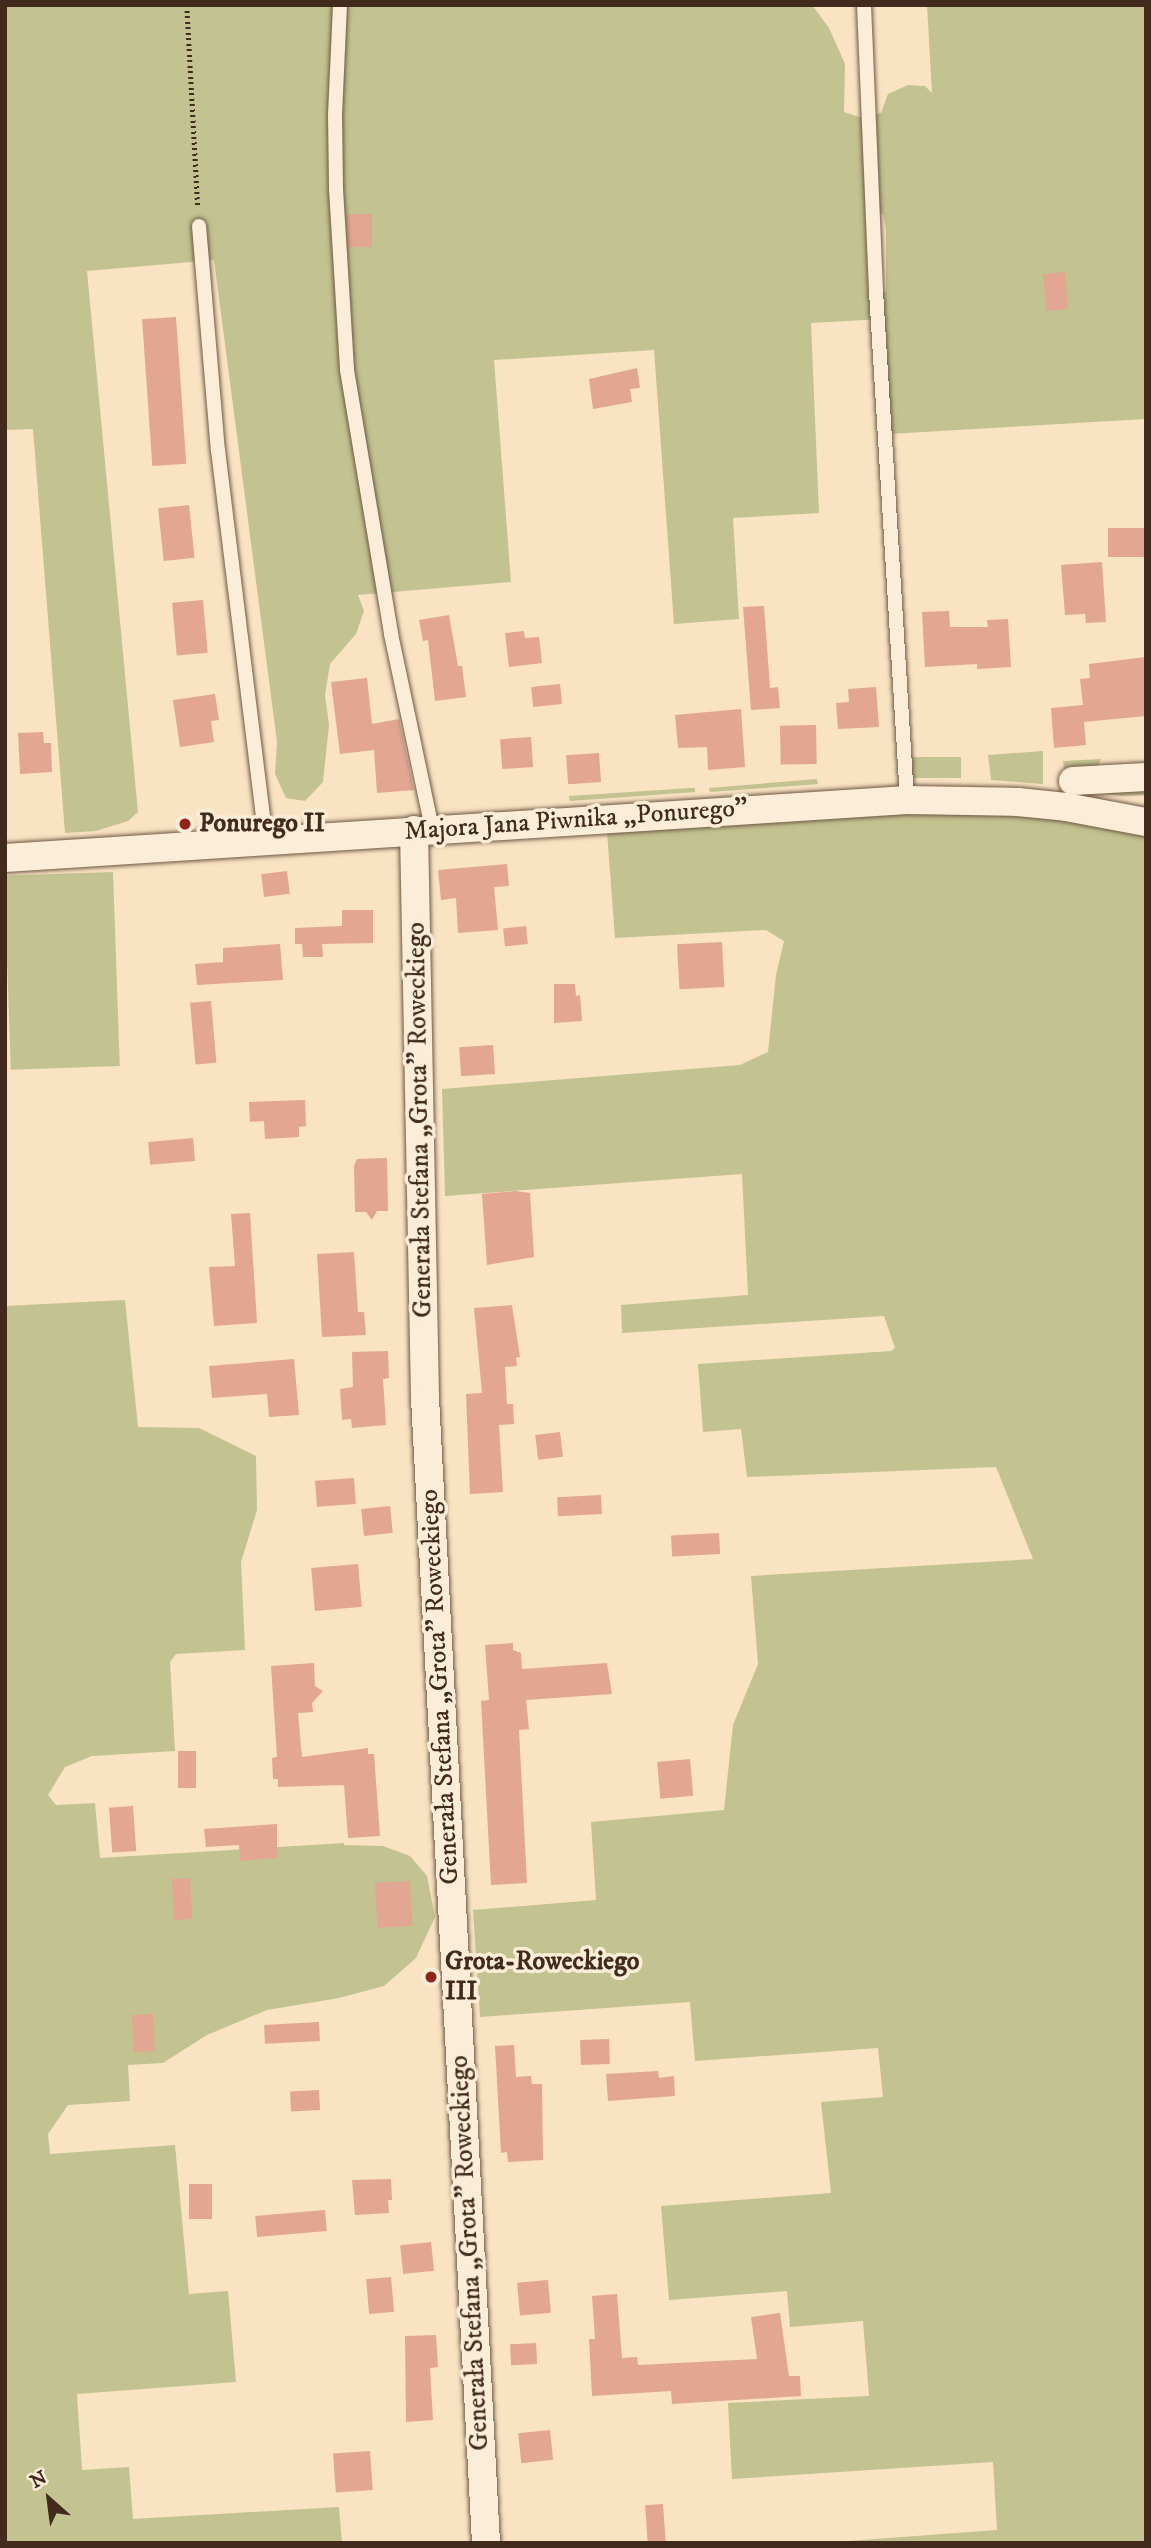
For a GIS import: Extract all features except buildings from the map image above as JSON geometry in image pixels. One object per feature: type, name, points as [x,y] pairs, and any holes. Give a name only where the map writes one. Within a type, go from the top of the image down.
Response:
[{"type":"street","points":[[1073,781],[1146,777]]},
{"type":"street","name":"Majora Jana Piwnika „Ponurego”","points":[[5,858],[907,800],[1018,802],[1066,807],[1146,822]]},
{"type":"street","name":"Generała Stefana „Grota” Roweckiego","points":[[423,830],[425,1398],[486,2543]]},
{"type":"lane","points":[[340,5],[335,115],[336,189],[346,370],[423,830]]},
{"type":"lane","points":[[864,5],[876,291],[907,800]]},
{"type":"lane","points":[[199,226],[218,450],[266,841]]},
{"type":"path","points":[[187,5],[199,226]]},
{"type":"green space","points":[[5,5],[812,5],[829,28],[845,64],[844,112],[859,117],[881,113],[888,94],[908,85],[925,86],[932,93],[927,5],[1146,5],[1146,419],[889,434],[883,319],[811,323],[819,513],[733,518],[739,619],[674,624],[654,350],[494,360],[511,582],[358,595],[364,611],[356,634],[330,664],[325,695],[329,725],[323,782],[305,801],[286,798],[275,774],[277,742],[214,260],[87,271],[138,812],[128,821],[96,831],[65,833],[33,429],[5,430]],"holes":[[[876,213],[883,214],[886,230],[886,292],[880,291]]]},
{"type":"green space","points":[[1043,751],[1043,784],[991,780],[988,755]]},
{"type":"green space","points":[[911,757],[961,757],[961,778],[911,778]]},
{"type":"green space","points":[[1101,759],[1096,772],[1146,787],[1146,795],[1122,796],[1066,787],[1063,761]]},
{"type":"green space","points":[[817,779],[818,784],[710,792],[709,788]]},
{"type":"green space","points":[[695,788],[695,792],[570,801],[569,796]]},
{"type":"green space","points":[[908,810],[1048,818],[1146,836],[1146,2543],[821,2543],[997,2530],[993,2462],[732,2479],[728,2403],[869,2396],[863,2321],[790,2327],[787,2291],[669,2300],[661,2206],[831,2193],[821,2102],[883,2097],[878,2048],[695,2061],[690,2002],[480,2017],[473,1910],[596,1900],[591,1822],[724,1810],[733,1725],[758,1664],[751,1576],[1033,1559],[996,1467],[747,1477],[741,1429],[703,1432],[698,1364],[891,1351],[895,1348],[884,1316],[622,1333],[621,1305],[748,1295],[742,1174],[445,1196],[442,1089],[740,1065],[768,1052],[776,975],[784,941],[766,930],[615,938],[607,832]]},
{"type":"green space","points":[[113,872],[120,1066],[11,1070],[5,876]]},
{"type":"green space","points":[[125,1300],[138,1427],[199,1428],[256,1456],[257,1510],[241,1562],[245,1650],[176,1654],[170,1662],[175,1751],[92,1756],[65,1767],[48,1795],[56,1805],[95,1803],[100,1858],[344,1843],[383,1846],[410,1856],[427,1876],[435,1917],[416,1958],[384,1986],[339,1998],[267,2010],[207,2035],[163,2063],[128,2065],[130,2101],[68,2105],[48,2134],[50,2154],[175,2145],[189,2294],[228,2291],[236,2382],[77,2394],[82,2470],[129,2467],[133,2519],[339,2507],[342,2543],[5,2543],[5,1306]]},
{"type":"place","name":"Ponurego II","points":[[185,824]]},
{"type":"place","name":"Grota-Roweckiego III","points":[[431,1977]]}]
